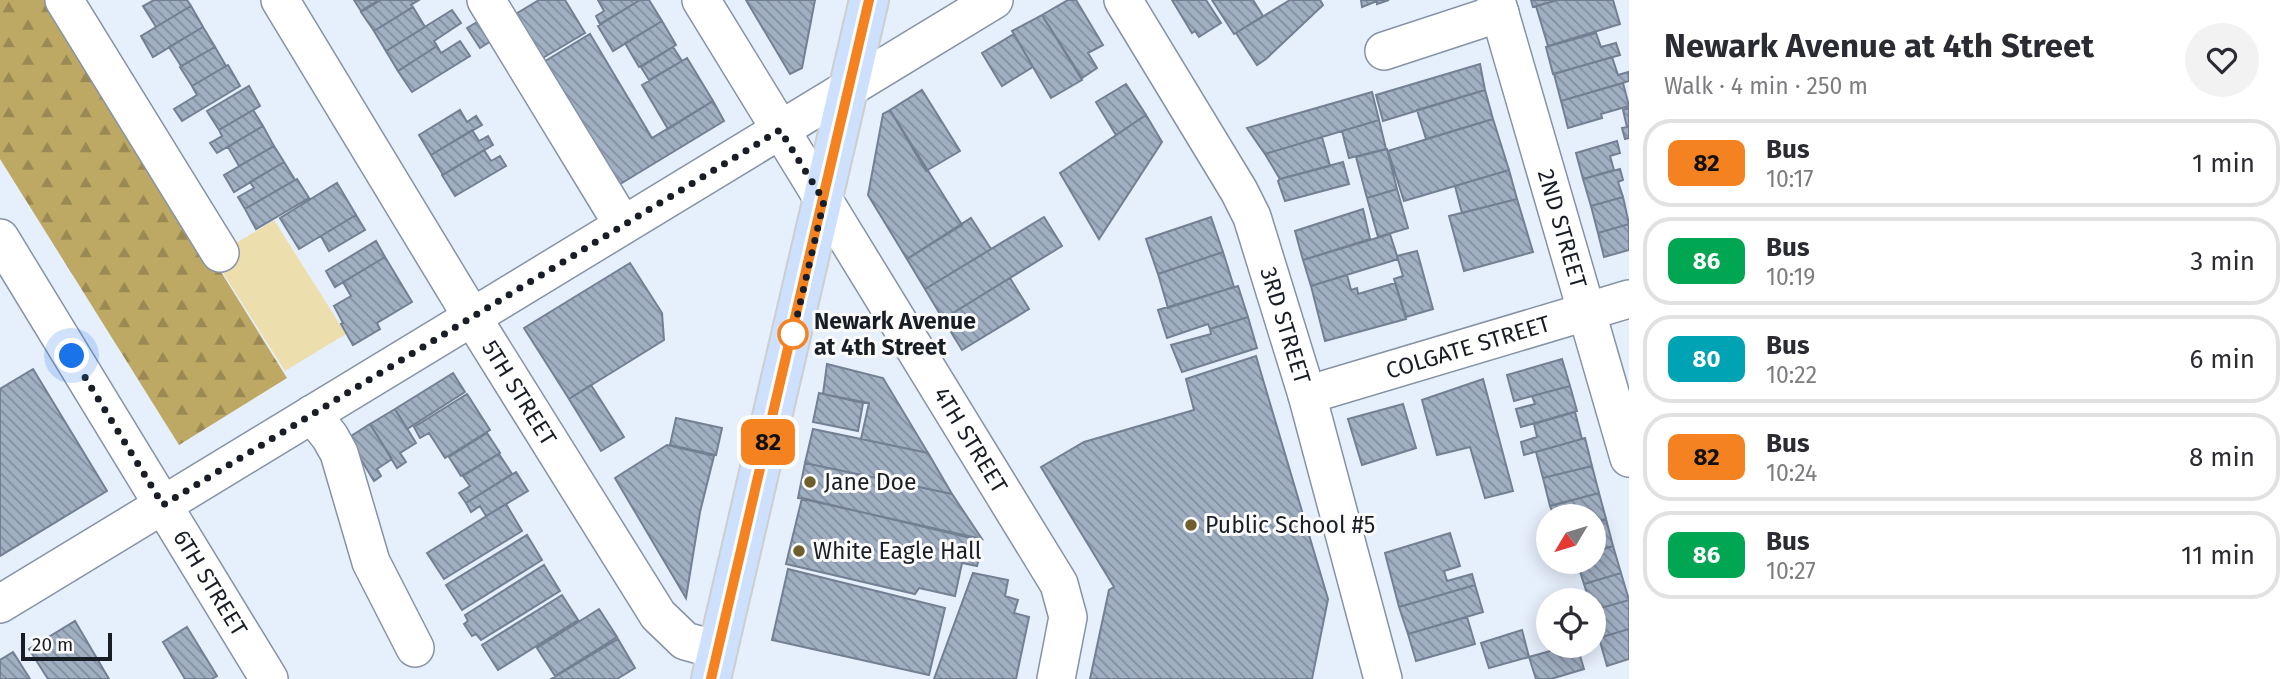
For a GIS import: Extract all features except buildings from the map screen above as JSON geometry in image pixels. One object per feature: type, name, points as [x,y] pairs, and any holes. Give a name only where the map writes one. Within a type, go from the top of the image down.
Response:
[{"type":"main road","points":[[715,665],[869,0]]},
{"type":"street","points":[[64,0],[220,253]]},
{"type":"street","name":"5TH STREET","points":[[280,0],[472,317],[658,615],[715,665]]},
{"type":"street","points":[[485,0],[623,225]]},
{"type":"street","name":"4TH STREET","points":[[701,0],[1059,584],[1068,617],[1055,679]]},
{"type":"street","points":[[0,604],[994,0]]},
{"type":"street","name":"3RD STREET","points":[[1123,0],[1239,191],[1252,217],[1307,395],[1383,679]]},
{"type":"street","points":[[1384,51],[1498,6]]},
{"type":"street","name":"2ND STREET","points":[[1498,6],[1629,458]]},
{"type":"street","name":"6TH STREET","points":[[0,238],[269,679]]},
{"type":"street","name":"COLGATE STREET","points":[[1307,395],[1629,299]]},
{"type":"street","points":[[312,414],[339,453],[371,562],[415,648]]},
{"type":"green space","points":[[0,0],[52,0],[287,378],[179,445],[0,159]]},
{"type":"shaded area","points":[[274,220],[346,334],[285,371],[213,257]]},
{"type":"bus line","name":"82","points":[[711,679],[869,0]]},
{"type":"place","name":"Newark Avenue at 4th Street","points":[[793,334]]},
{"type":"place","name":"Jane Doe","points":[[810,482]]},
{"type":"place","name":"Public School #5","points":[[1191,525]]},
{"type":"place","name":"White Eagle Hall","points":[[799,551]]},
{"type":"route","points":[[72,356],[163,505],[780,130],[824,201],[793,334]]}]
